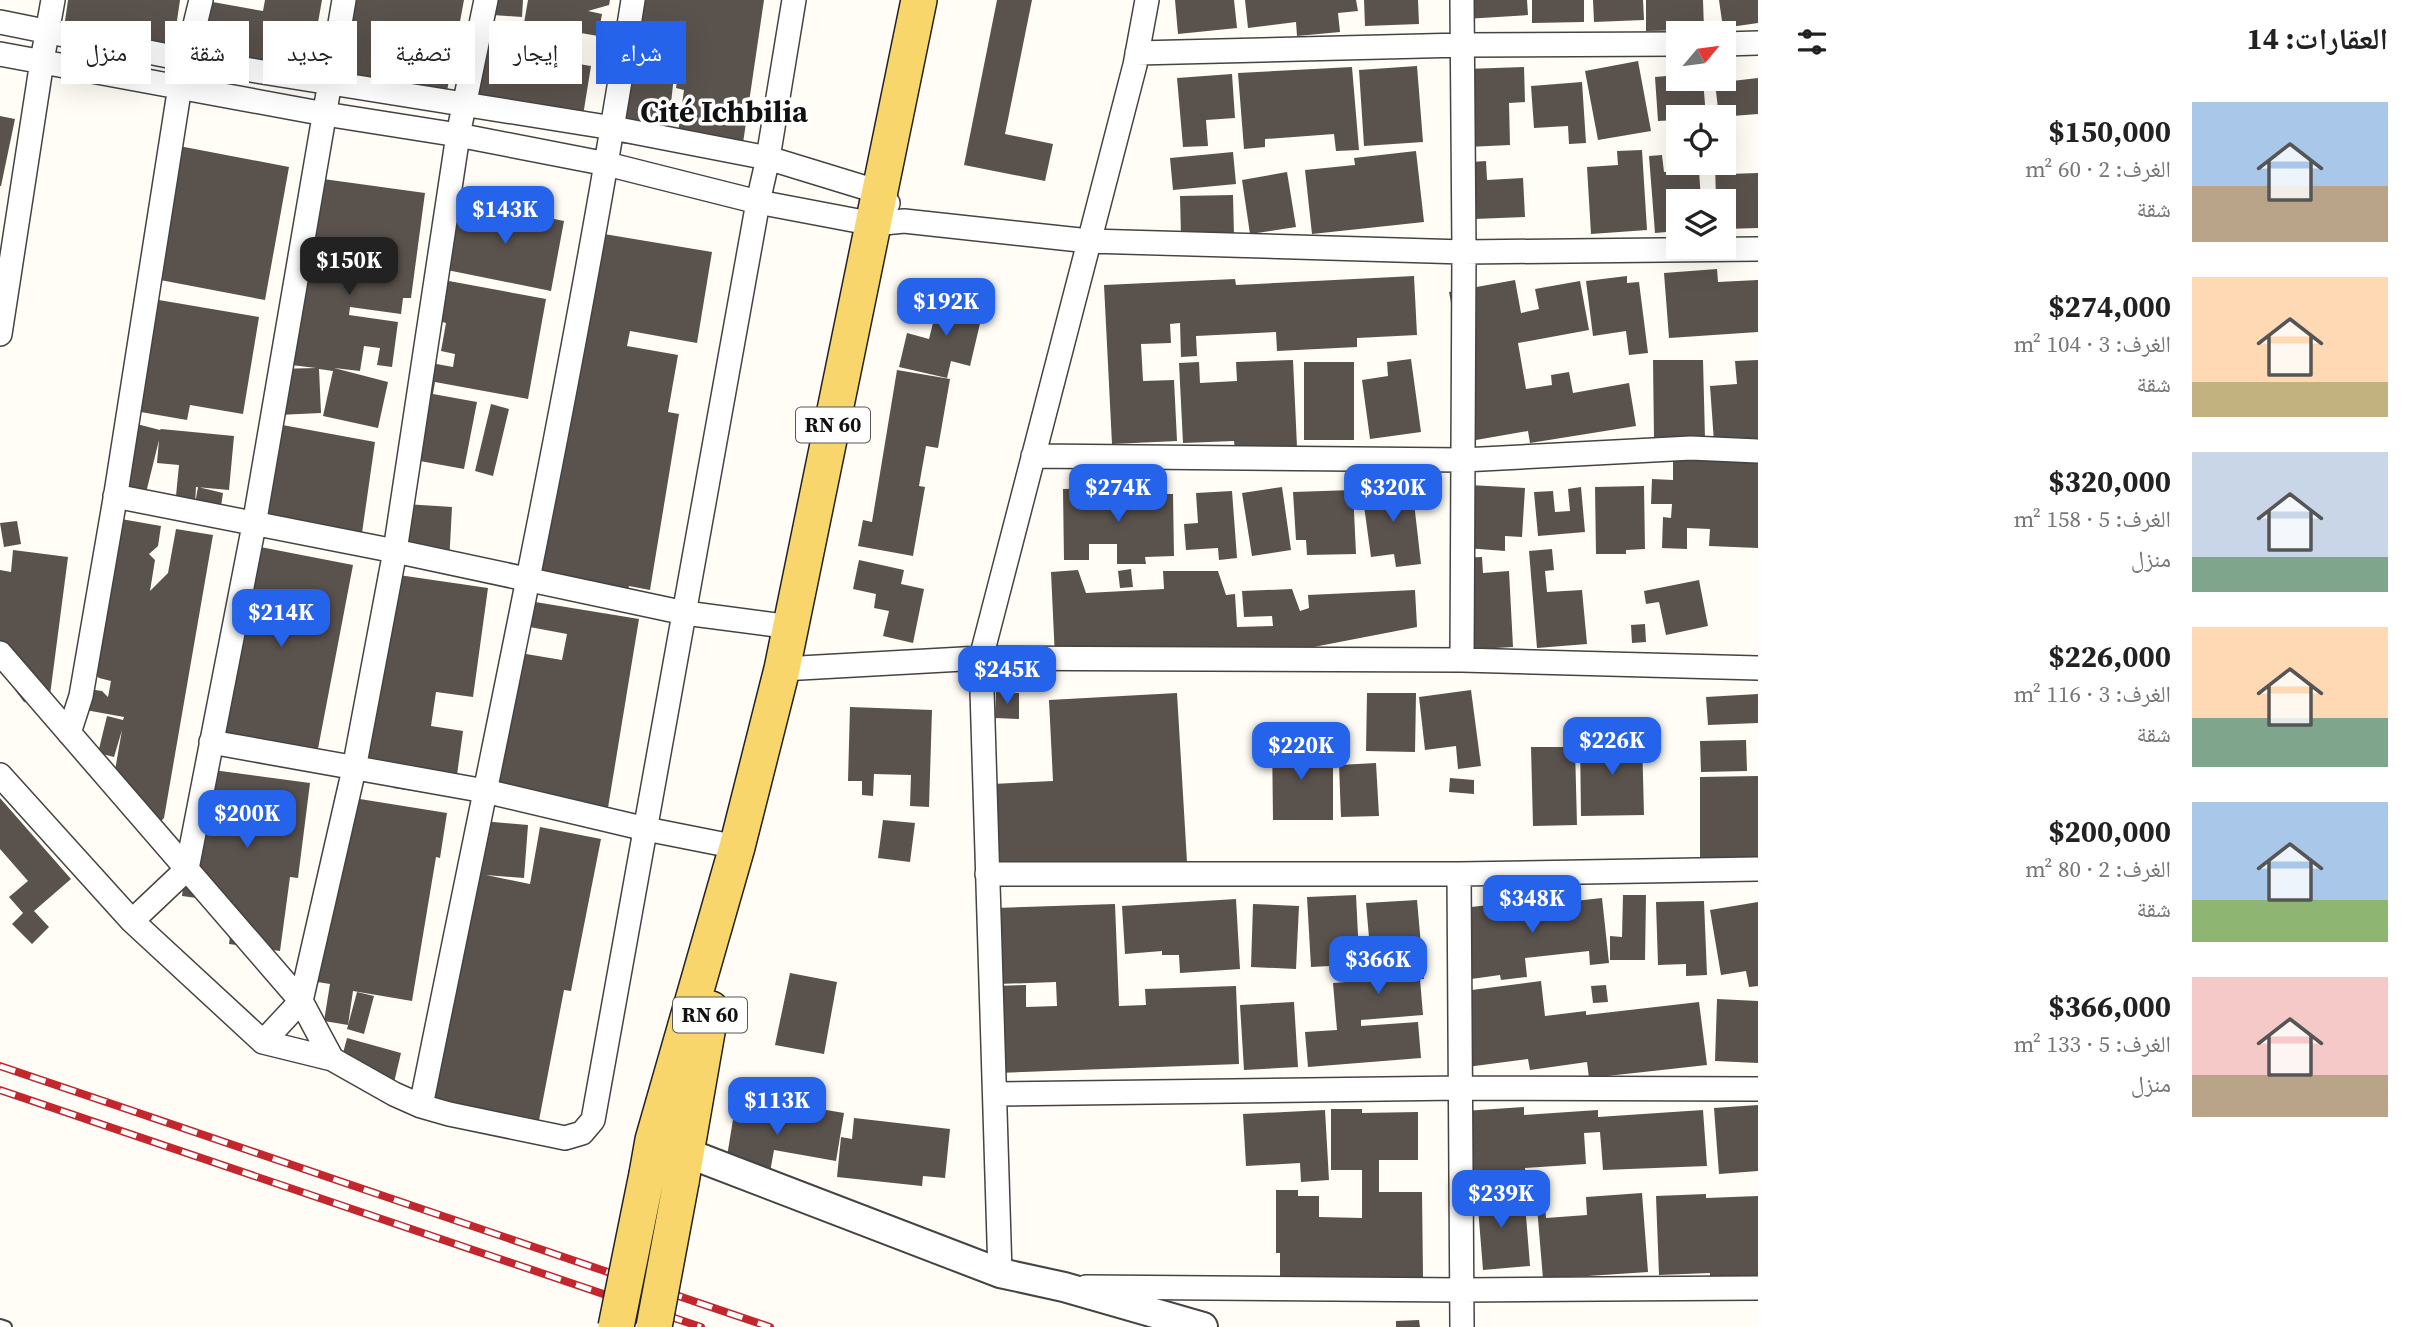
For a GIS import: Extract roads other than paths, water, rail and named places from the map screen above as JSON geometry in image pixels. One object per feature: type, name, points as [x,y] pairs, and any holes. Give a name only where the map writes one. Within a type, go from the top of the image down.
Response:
[{"type":"main road","name":"RN 60","points":[[616,1327],[653,1140],[737,847],[782,669],[886,212],[919,0]]},
{"type":"main road","name":"RN 60","points":[[653,1327],[684,1168],[737,847]]},
{"type":"street","points":[[0,334],[53,0]]},
{"type":"street","points":[[196,21],[201,0]]},
{"type":"street","points":[[340,21],[344,0]]},
{"type":"street","points":[[263,1042],[301,1001],[354,769],[395,551],[458,135],[486,0]]},
{"type":"street","points":[[421,1106],[565,395],[607,164],[633,0]]},
{"type":"street","points":[[0,775],[132,921],[263,1042],[332,1059],[394,1094],[449,1114],[565,1138],[582,1133],[593,1120],[768,158],[794,0]]},
{"type":"street","points":[[1000,1273],[981,658],[1137,53],[1147,0]]},
{"type":"street","points":[[1462,0],[1462,660]]},
{"type":"street","points":[[0,22],[165,55]]},
{"type":"street","points":[[1137,53],[1463,45],[1666,44]]},
{"type":"street","points":[[1736,44],[1758,44]]},
{"type":"street","points":[[0,54],[607,164],[758,202],[886,212],[1089,241],[1464,252],[1758,249]]},
{"type":"street","points":[[132,921],[187,869],[254,525],[329,84]]},
{"type":"street","points":[[341,84],[613,128],[768,158],[886,212]]},
{"type":"street","points":[[69,733],[80,696],[115,496],[180,86]]},
{"type":"street","points":[[1033,456],[1463,460],[1691,448],[1758,451]]},
{"type":"street","points":[[115,496],[395,551],[685,613],[791,627]]},
{"type":"street","points":[[0,653],[301,1001],[332,1059]]},
{"type":"street","points":[[782,669],[981,658],[1462,660],[1758,668]]},
{"type":"street","points":[[211,742],[485,791],[646,829],[737,847]]},
{"type":"street","points":[[987,874],[1459,874],[1758,869]]},
{"type":"street","points":[[1459,874],[1462,1327]]},
{"type":"street","points":[[996,1094],[1460,1088],[1758,1089]]},
{"type":"street","points":[[653,1140],[684,1168],[1000,1273],[1064,1287],[1203,1327]]},
{"type":"street","points":[[1064,1287],[1462,1290],[1758,1288]]},
{"type":"lane","points":[[0,1325],[6,1327]]},
{"type":"railway","points":[[0,1066],[770,1327]]},
{"type":"railway","points":[[0,1090],[701,1327]]},
{"type":"district","name":"Cité Ichbilia","points":[[724,112]]}]
